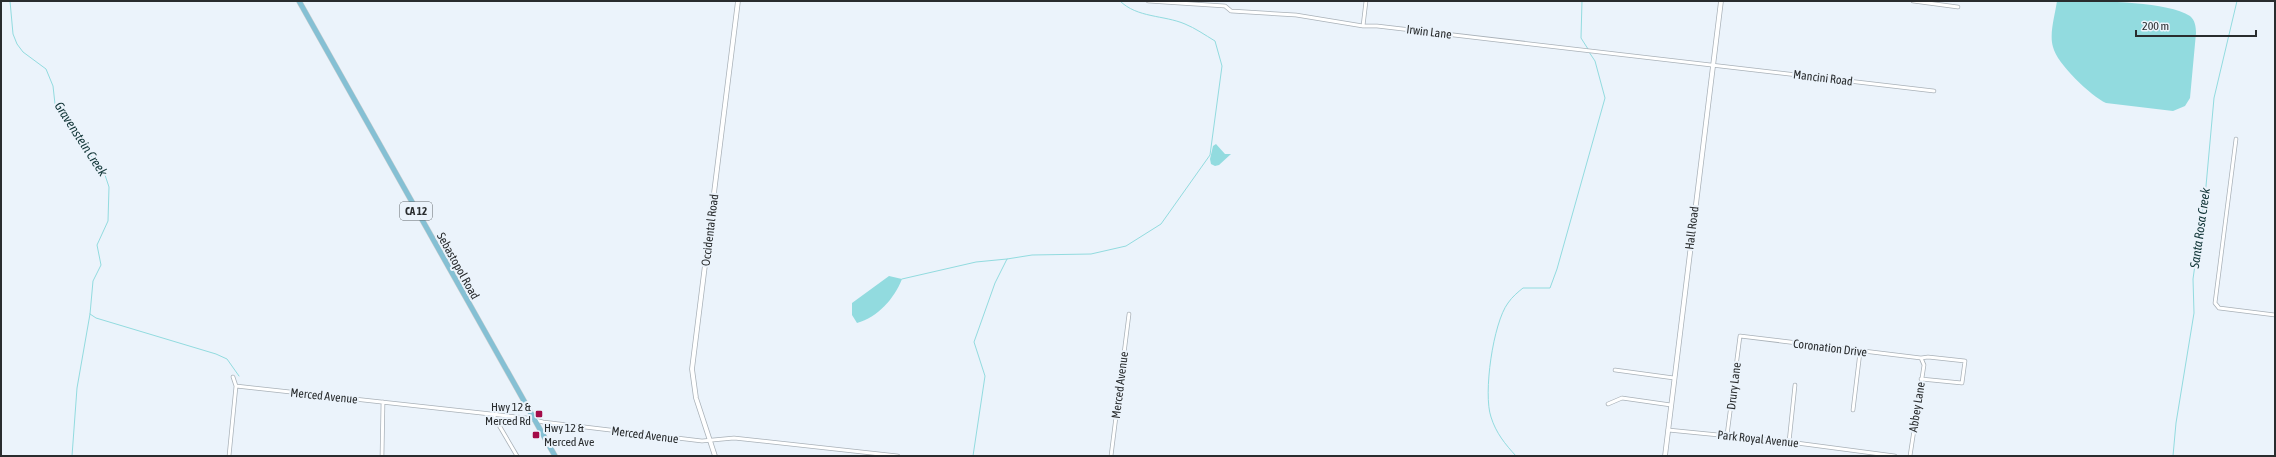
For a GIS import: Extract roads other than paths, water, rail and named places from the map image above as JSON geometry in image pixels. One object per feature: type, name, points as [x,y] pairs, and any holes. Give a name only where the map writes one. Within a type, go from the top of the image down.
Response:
[{"type":"main road","name":"Sebastopol Road","points":[[299,1],[555,456]]},
{"type":"street","name":"Occidental Road","points":[[715,456],[696,398],[693,364],[738,1]]},
{"type":"street","name":"Irwin Lane","points":[[1148,1],[1224,6],[1232,11],[1296,15],[1363,26],[1377,26],[1712,65]]},
{"type":"street","points":[[1363,26],[1366,1]]},
{"type":"street","name":"Hall Road","points":[[1665,456],[1721,1]]},
{"type":"street","points":[[1913,1],[1958,6]]},
{"type":"street","name":"Mancini Road","points":[[1712,65],[1934,91]]},
{"type":"street","points":[[2236,139],[2215,303],[2219,308],[2275,315]]},
{"type":"street","name":"Merced Avenue","points":[[1111,456],[1129,314]]},
{"type":"street","name":"Coronation Drive","points":[[1740,336],[1860,352],[1921,358],[1928,356],[1965,361],[1962,383],[1921,379]]},
{"type":"street","name":"Drury Lane","points":[[1727,435],[1740,336]]},
{"type":"street","points":[[1853,410],[1860,352]]},
{"type":"street","name":"Abbey Lane","points":[[1910,456],[1924,365],[1921,358]]},
{"type":"street","points":[[1615,370],[1674,378]]},
{"type":"street","points":[[229,456],[236,386],[233,377]]},
{"type":"street","points":[[1789,442],[1795,385]]},
{"type":"street","name":"Merced Avenue","points":[[236,386],[383,402],[694,440],[710,441],[735,438],[898,456]]},
{"type":"street","points":[[1608,404],[1622,398],[1671,405]]},
{"type":"street","points":[[382,456],[383,402]]},
{"type":"street","points":[[493,415],[517,456]]},
{"type":"street","name":"Park Royal Avenue","points":[[1668,430],[1789,442],[1895,456]]},
{"type":"water","points":[[2057,1],[2126,2],[2145,4],[2178,11],[2190,16],[2195,24],[2196,33],[2190,98],[2185,106],[2173,111],[2106,103],[2092,94],[2075,79],[2061,62],[2053,47],[2052,30]]},
{"type":"water","points":[[1216,144],[1225,154],[1231,154],[1219,165],[1215,166],[1211,164],[1210,159],[1213,146]]},
{"type":"water","points":[[889,276],[902,279],[895,293],[878,312],[857,323],[852,315],[852,303]]},
{"type":"waterway","name":"Gravenstein Creek","points":[[10,1],[13,34],[17,44],[23,52],[46,69],[53,86],[55,104],[81,138],[83,147],[103,169],[109,187],[108,221],[97,245],[101,265],[93,281],[90,314],[77,388],[72,456]]},
{"type":"waterway","points":[[973,456],[985,376],[974,342],[995,283],[1007,259],[1032,255],[1091,254],[1126,246],[1161,224],[1210,155],[1222,66],[1215,41],[1185,24],[1142,13],[1120,1]]},
{"type":"waterway","points":[[1582,1],[1581,38],[1588,49]]},
{"type":"waterway","name":"Santa Rosa Creek","points":[[2173,456],[2176,423],[2194,313],[2193,279],[2206,186],[2214,98],[2237,1]]},
{"type":"waterway","points":[[1516,456],[1498,433],[1491,417],[1488,392],[1494,342],[1503,313],[1511,299],[1523,288],[1550,288],[1557,269],[1605,98],[1595,61],[1589,52]]},
{"type":"waterway","points":[[902,279],[976,262],[1007,259]]},
{"type":"waterway","points":[[90,314],[96,318],[216,354],[227,359],[239,376]]},
{"type":"place","name":"Hwy 12 & Merced Rd","points":[[539,414]]},
{"type":"place","name":"Hwy 12 & Merced Ave","points":[[536,435]]}]
